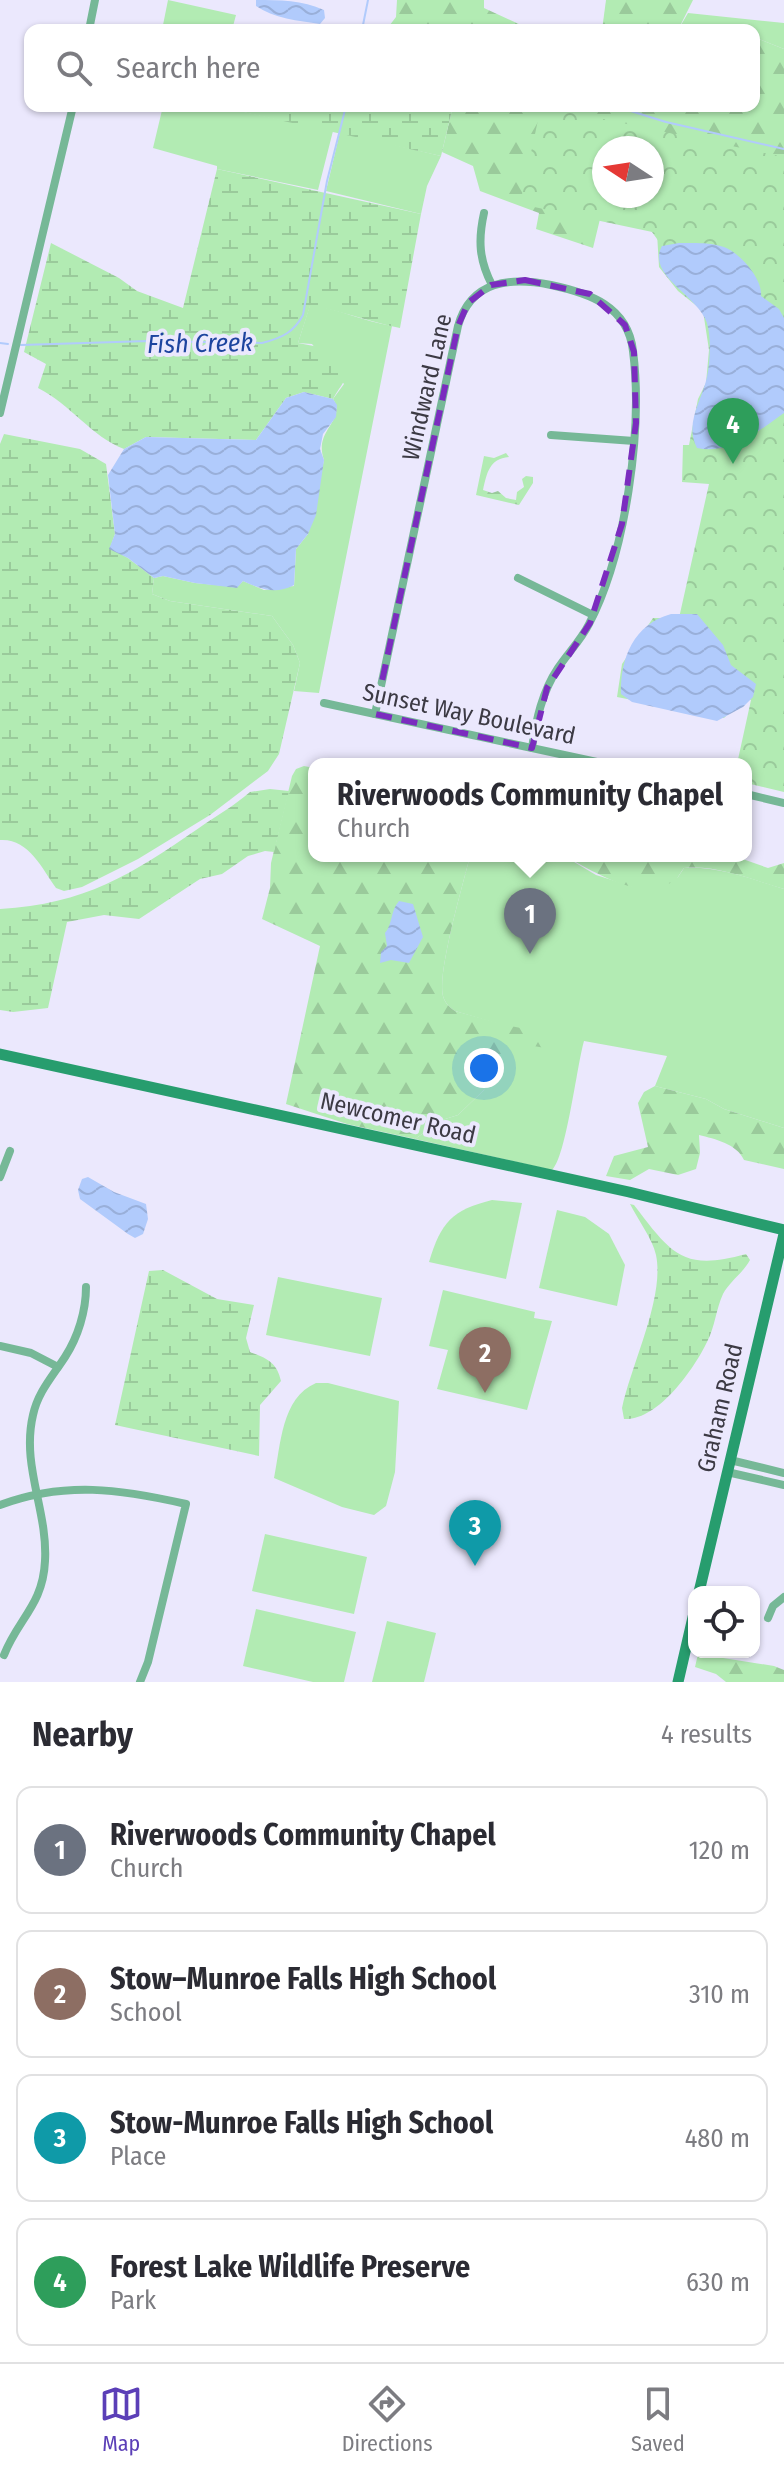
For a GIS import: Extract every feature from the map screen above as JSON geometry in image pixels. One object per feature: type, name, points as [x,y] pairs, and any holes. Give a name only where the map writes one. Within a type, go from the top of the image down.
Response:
[{"type":"street","points":[[90,24],[95,0]]},
{"type":"street","points":[[0,413],[72,112]]},
{"type":"street","points":[[484,213],[480,250],[492,285],[525,280],[581,291],[606,304],[617,315],[629,331],[634,352],[634,441],[622,524],[593,615],[548,684],[538,713],[532,748]]},
{"type":"street","name":"Windward Lane","points":[[375,714],[458,326],[468,303],[492,285]]},
{"type":"street","points":[[551,435],[634,441]]},
{"type":"street","points":[[518,578],[593,615]]},
{"type":"street","name":"Sunset Way Boulevard","points":[[324,703],[578,758]]},
{"type":"street","points":[[752,795],[784,803]]},
{"type":"street","name":"Newcomer Road","points":[[0,1054],[629,1192],[784,1232]]},
{"type":"street","points":[[0,1177],[10,1151]]},
{"type":"street","name":"Graham Road","points":[[700,1586],[784,1232]]},
{"type":"street","points":[[4,1655],[34,1605],[43,1576],[45,1545],[30,1461],[29,1434],[37,1400],[78,1330],[86,1287]]},
{"type":"street","points":[[0,1346],[31,1353],[58,1367]]},
{"type":"street","points":[[728,1466],[784,1473]]},
{"type":"street","points":[[728,1466],[784,1485]]},
{"type":"street","points":[[770,1482],[773,1471]]},
{"type":"street","points":[[0,1505],[36,1495],[82,1489],[134,1492],[186,1504],[148,1662],[140,1682]]},
{"type":"street","points":[[768,1618],[773,1606],[784,1597]]},
{"type":"street","points":[[678,1682],[688,1639]]},
{"type":"highlighted area","points":[[525,280],[590,294],[625,325],[634,352],[636,423],[622,524],[590,623],[547,688],[532,748],[375,714],[458,326],[468,303],[491,285]]},
{"type":"green space","points":[[168,0],[236,15],[234,24],[163,24]]},
{"type":"green space","points":[[397,0],[484,0],[484,8],[519,24],[391,24],[396,17]]},
{"type":"green space","points":[[606,0],[693,0],[681,24],[603,24]]},
{"type":"green space","points":[[688,13],[784,23],[784,49],[760,39],[760,24],[682,24]]},
{"type":"green space","points":[[760,39],[784,49],[784,293],[662,246],[647,225],[600,219],[593,248],[536,229],[539,213],[480,191],[473,166],[442,152],[452,112],[760,112]]},
{"type":"green space","points":[[162,112],[244,112],[333,131],[318,190],[217,169],[217,166],[153,148]]},
{"type":"green space","points":[[243,112],[452,112],[441,156]]},
{"type":"green space","points":[[540,112],[570,112],[784,157],[784,792],[752,784],[752,758],[738,758],[751,700],[744,698],[724,718],[617,697],[622,664],[653,618],[679,618],[709,484],[682,482],[683,445],[689,445],[698,399],[706,383],[709,350],[703,311],[678,291],[659,267],[657,233],[520,204]]},
{"type":"green space","points":[[340,132],[441,156],[427,186],[421,214],[326,191]]},
{"type":"green space","points":[[217,169],[421,214],[400,328],[310,306],[298,343],[324,348],[341,358],[344,380],[333,399],[304,392],[286,398],[256,440],[146,437],[124,449],[102,437],[38,388],[46,364],[24,352],[51,243],[119,278],[137,291],[183,308]]},
{"type":"green space","points":[[310,305],[392,326],[319,693],[294,691],[300,663],[293,645],[272,616],[170,601],[152,594],[154,578],[163,576],[237,587],[243,581],[264,590],[294,586],[296,549],[308,534],[324,460],[323,441],[336,414],[333,399],[344,384],[312,344],[298,343]]},
{"type":"green space","points":[[4,434],[80,449],[106,464],[115,534],[110,548],[154,578],[152,594],[170,601],[272,616],[293,645],[300,663],[279,754],[268,771],[210,815],[138,859],[82,887],[64,891],[56,888],[40,863],[26,849],[19,844],[0,840],[0,444]]},
{"type":"green space","points":[[506,453],[509,457],[502,458],[490,468],[483,490],[498,491],[506,498],[516,500],[517,492],[524,487],[522,479],[533,477],[533,483],[519,505],[476,495],[484,456],[494,458]]},
{"type":"green space","points":[[308,767],[308,862],[468,862],[447,949],[442,985],[444,998],[455,1011],[546,1033],[545,1048],[511,1042],[506,1044],[501,1067],[484,1090],[458,1115],[442,1120],[415,1139],[347,1124],[286,1104],[320,946],[262,919],[270,888],[271,863],[296,769]]},
{"type":"green space","points":[[270,789],[289,791],[274,852],[248,856],[222,874],[200,879],[139,919],[104,915],[67,922],[48,1008],[13,1012],[0,1010],[0,909],[57,901],[106,884],[151,860],[250,792]]},
{"type":"green space","points":[[468,862],[574,862],[596,875],[646,888],[678,877],[684,868],[710,869],[784,889],[784,1128],[724,1109],[706,1099],[655,1086],[667,1056],[584,1041],[562,1148],[552,1170],[415,1139],[442,1120],[458,1115],[484,1090],[506,1026],[455,1011],[443,996],[444,968]]},
{"type":"green space","points":[[575,862],[751,862],[768,868],[784,863],[784,889],[722,871],[697,868],[684,868],[677,878],[664,886],[650,889],[604,877]]},
{"type":"green space","points":[[655,1086],[706,1099],[724,1109],[784,1128],[784,1169],[744,1160],[731,1146],[699,1135],[700,1153],[696,1169],[678,1175],[649,1169],[630,1180],[606,1176],[614,1156],[648,1147],[638,1103],[644,1092]]},
{"type":"green space","points":[[492,1200],[522,1203],[506,1279],[429,1262],[438,1237],[450,1220],[467,1208]]},
{"type":"green space","points":[[630,1204],[680,1254],[707,1261],[746,1254],[750,1260],[723,1294],[710,1336],[684,1379],[649,1412],[624,1419],[622,1408],[652,1311],[657,1272],[654,1249]]},
{"type":"green space","points":[[557,1210],[585,1217],[609,1234],[625,1265],[617,1306],[539,1288]]},
{"type":"green space","points":[[163,1270],[217,1299],[254,1305],[246,1338],[250,1352],[270,1362],[277,1369],[281,1381],[260,1405],[259,1456],[115,1425],[149,1271]]},
{"type":"green space","points":[[278,1277],[382,1298],[370,1356],[266,1335]]},
{"type":"green space","points":[[443,1290],[535,1312],[534,1318],[552,1321],[527,1410],[437,1389],[448,1350],[429,1346]]},
{"type":"green space","points":[[316,1383],[328,1383],[399,1401],[395,1472],[386,1506],[374,1515],[342,1507],[274,1478],[289,1411],[304,1390]]},
{"type":"green space","points":[[265,1534],[367,1557],[354,1614],[252,1591]]},
{"type":"green space","points":[[256,1609],[356,1632],[344,1682],[313,1682],[243,1666]]},
{"type":"green space","points":[[387,1621],[436,1633],[424,1682],[372,1682]]},
{"type":"green space","points":[[697,1658],[723,1658],[774,1666],[784,1670],[784,1682],[726,1682],[716,1674],[695,1667]]},
{"type":"water","points":[[256,0],[307,4],[324,10],[325,18],[320,24],[286,18],[256,6]]},
{"type":"water","points":[[713,244],[737,255],[754,275],[761,296],[779,309],[784,318],[784,413],[743,440],[721,448],[697,448],[693,439],[693,421],[708,371],[710,339],[704,316],[661,268],[659,257],[662,246]]},
{"type":"water","points":[[304,392],[333,399],[337,405],[336,417],[323,434],[320,449],[324,460],[316,515],[308,534],[296,549],[294,585],[274,590],[243,581],[237,588],[163,576],[154,578],[128,558],[109,549],[115,534],[108,475],[124,449],[146,437],[256,440],[286,398]]},
{"type":"water","points":[[671,614],[697,614],[723,645],[731,665],[756,684],[753,697],[743,707],[717,721],[632,702],[621,694],[623,668],[632,644],[647,626]]},
{"type":"water","points":[[399,901],[413,904],[423,937],[409,963],[391,960],[380,963],[381,952],[387,946],[385,933]]},
{"type":"water","points":[[88,1177],[114,1192],[146,1204],[148,1219],[143,1234],[135,1238],[80,1199],[78,1190],[82,1179]]},
{"type":"waterway","name":"Fish Creek","points":[[363,24],[368,0]]},
{"type":"waterway","name":"Fish Creek","points":[[21,345],[148,341],[262,343],[287,334],[303,315],[327,181],[344,112]]},
{"type":"waterway","points":[[634,112],[784,149]]},
{"type":"waterway","name":"Fish Creek","points":[[0,343],[8,344]]},
{"type":"place","name":"Forest Lake Wildlife Preserve","points":[[733,464]]},
{"type":"place","name":"Riverwoods Community Chapel","points":[[530,954]]},
{"type":"place","name":"Stow–Munroe Falls High School","points":[[485,1393]]},
{"type":"place","name":"Stow-Munroe Falls High School","points":[[475,1566]]}]
